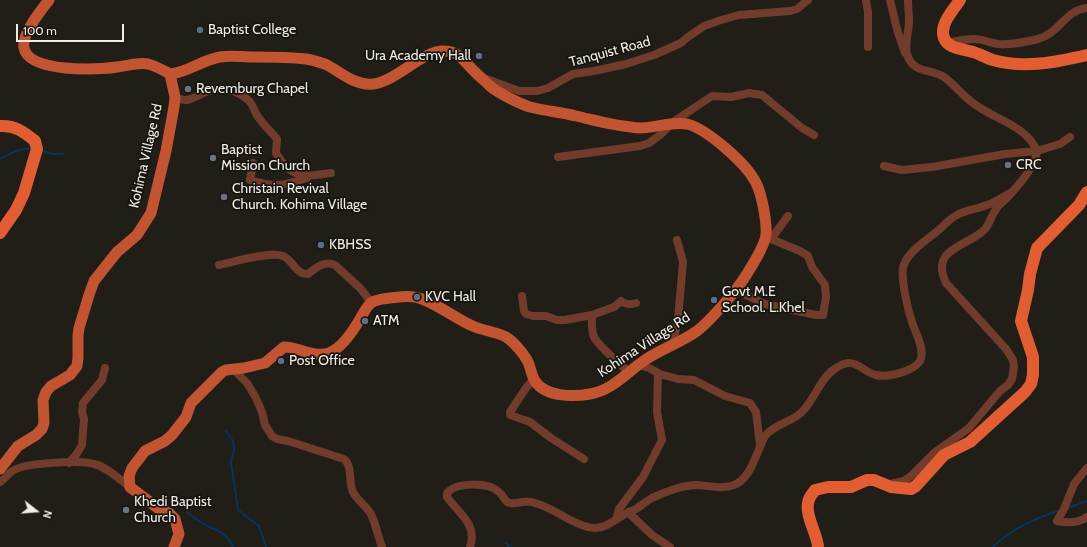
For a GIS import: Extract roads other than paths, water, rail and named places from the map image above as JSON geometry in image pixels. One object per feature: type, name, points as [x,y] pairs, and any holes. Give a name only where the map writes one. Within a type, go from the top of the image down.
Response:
[{"type":"highway","points":[[960,0],[944,24],[943,31],[944,38],[947,43],[958,49],[976,53],[993,60],[1017,64],[1044,64],[1087,55]]},
{"type":"highway","points":[[0,126],[9,126],[21,129],[35,140],[37,149],[24,193],[16,210],[0,233]]},
{"type":"highway","points":[[818,547],[808,509],[809,498],[815,490],[828,487],[851,487],[867,480],[874,480],[891,487],[911,489],[916,486],[944,455],[970,442],[1025,392],[1033,375],[1033,357],[1020,321],[1037,248],[1079,205],[1087,192]]},
{"type":"main road","points":[[49,0],[24,39],[26,54],[32,59],[43,64],[68,68],[102,68],[148,64],[170,74]]},
{"type":"main road","name":"Kohima Village Rd","points":[[0,469],[18,446],[36,435],[42,429],[44,423],[43,400],[46,392],[51,386],[70,375],[77,366],[79,328],[88,295],[94,281],[117,252],[137,236],[151,213],[166,151],[174,97],[170,74],[184,71],[215,58],[224,56],[305,59],[322,63],[351,80],[362,84],[372,84],[385,81],[425,57],[446,50],[463,58],[492,88],[527,107],[574,115],[619,126],[644,128],[672,124],[686,124],[705,133],[728,150],[757,184],[765,216],[768,238],[735,290],[698,330],[648,358],[630,373],[598,392],[576,396],[547,391],[534,380]]},
{"type":"main road","points":[[174,547],[180,534],[175,519],[169,513],[159,509],[130,487],[129,476],[132,468],[145,451],[165,441],[172,435],[186,417],[191,404],[222,372],[265,363],[284,347],[288,346],[308,353],[321,355],[329,353],[335,350],[343,342],[355,327],[371,302],[382,299],[408,296],[420,299],[475,327],[504,336],[513,343],[528,361],[534,380]]},
{"type":"street","name":"Tanquist Road","points":[[484,78],[519,91],[537,92],[548,88],[573,74],[620,66],[654,55],[681,43],[704,26],[721,20],[739,15],[790,11],[797,9],[808,0]]},
{"type":"street","points":[[866,0],[868,12],[868,46]]},
{"type":"street","points":[[883,484],[897,483],[911,476],[934,453],[969,428],[1012,379],[1014,367],[1013,360],[1006,349],[946,283],[942,270],[943,262],[952,249],[972,239],[985,230],[996,208],[1012,192],[1031,168],[1036,160],[1037,152],[1030,138],[1022,131],[973,103],[943,77],[913,66],[901,43],[890,0]]},
{"type":"street","points":[[908,0],[909,22],[906,50],[908,57]]},
{"type":"street","points":[[947,43],[973,39],[998,44],[1009,44],[1039,39],[1047,36],[1078,10],[1087,8]]},
{"type":"street","points":[[174,97],[179,100],[190,100],[216,89],[226,89],[243,96],[252,104],[257,116],[277,139],[276,153],[278,157],[297,175],[312,176]]},
{"type":"street","points":[[558,157],[640,146],[649,143],[676,120],[712,96],[730,97],[749,93],[762,95],[802,128],[814,135]]},
{"type":"street","points":[[884,166],[902,170],[932,167],[1005,154],[1037,152],[1060,144],[1070,137]]},
{"type":"street","points":[[253,163],[250,180],[263,184],[280,186],[312,176],[331,173]]},
{"type":"street","points":[[470,547],[472,532],[459,510],[447,497],[447,493],[450,489],[456,487],[475,484],[486,486],[499,491],[508,503],[512,504],[523,502],[539,504],[588,527],[597,528],[604,527],[652,498],[673,489],[695,485],[721,488],[735,485],[745,478],[764,437],[802,412],[828,374],[836,368],[849,363],[857,364],[876,375],[883,375],[906,371],[913,368],[919,362],[922,358],[922,351],[909,314],[903,266],[918,247],[953,218],[959,214],[988,205],[1012,192]]},
{"type":"street","points":[[735,290],[765,304],[816,315],[823,315],[826,298],[826,285],[812,267],[808,256],[800,251],[768,238],[788,216]]},
{"type":"street","points":[[673,343],[678,319],[683,262],[677,240]]},
{"type":"street","points":[[219,265],[260,256],[277,255],[285,257],[298,271],[308,274],[323,263],[331,263],[335,264],[360,288],[371,302]]},
{"type":"street","points":[[522,296],[524,311],[528,314],[546,316],[557,320],[592,315],[614,307],[621,301],[626,305],[636,303]]},
{"type":"street","points":[[592,315],[592,330],[594,338],[630,373]]},
{"type":"street","points":[[639,365],[649,368],[658,374],[678,379],[694,380],[724,396],[750,403],[756,412],[760,446]]},
{"type":"street","points":[[69,463],[82,445],[84,419],[82,412],[83,403],[102,380],[105,368]]},
{"type":"street","points":[[233,369],[247,383],[256,398],[262,412],[265,425],[272,436],[277,439],[288,441],[344,459],[347,462],[353,493],[370,513],[376,524],[382,547]]},
{"type":"street","points":[[616,520],[619,509],[643,477],[662,440],[657,412],[658,374]]},
{"type":"street","points":[[534,380],[526,388],[510,412],[510,415],[530,422],[551,438],[584,459]]},
{"type":"street","points":[[0,482],[15,469],[28,465],[84,462],[95,464],[130,487]]},
{"type":"street","points":[[1087,468],[1074,484],[1058,521],[1066,523],[1082,520],[1087,517]]},
{"type":"street","points":[[628,512],[652,535],[670,547]]},
{"type":"waterway","points":[[0,159],[20,150],[32,149]]},
{"type":"waterway","points":[[40,150],[53,154],[63,154]]},
{"type":"waterway","points":[[226,431],[233,441],[234,450],[231,462],[238,510],[259,526],[266,547]]},
{"type":"waterway","points":[[1067,508],[1087,501]]},
{"type":"waterway","points":[[993,547],[1009,534],[1025,524],[1061,510]]},
{"type":"waterway","points":[[187,512],[194,518],[225,535],[233,547]]},
{"type":"waterway","points":[[506,543],[510,547]]},
{"type":"place","name":"Baptist College","points":[[200,30]]},
{"type":"place","name":"Ura Academy Hall","points":[[479,56]]},
{"type":"place","name":"Revemburg Chapel","points":[[188,89]]},
{"type":"place","name":"Baptist Mission Church","points":[[213,158]]},
{"type":"place","name":"CRC","points":[[1008,165]]},
{"type":"place","name":"Christain Revival Church. Kohima Village","points":[[224,197]]},
{"type":"place","name":"KBHSS","points":[[321,245]]},
{"type":"place","name":"KVC Hall","points":[[417,297]]},
{"type":"place","name":"Govt M.E School. L.Khel","points":[[714,300]]},
{"type":"place","name":"ATM","points":[[365,321]]},
{"type":"place","name":"Post Office","points":[[281,361]]},
{"type":"place","name":"Khedi Baptist Church","points":[[126,510]]}]
